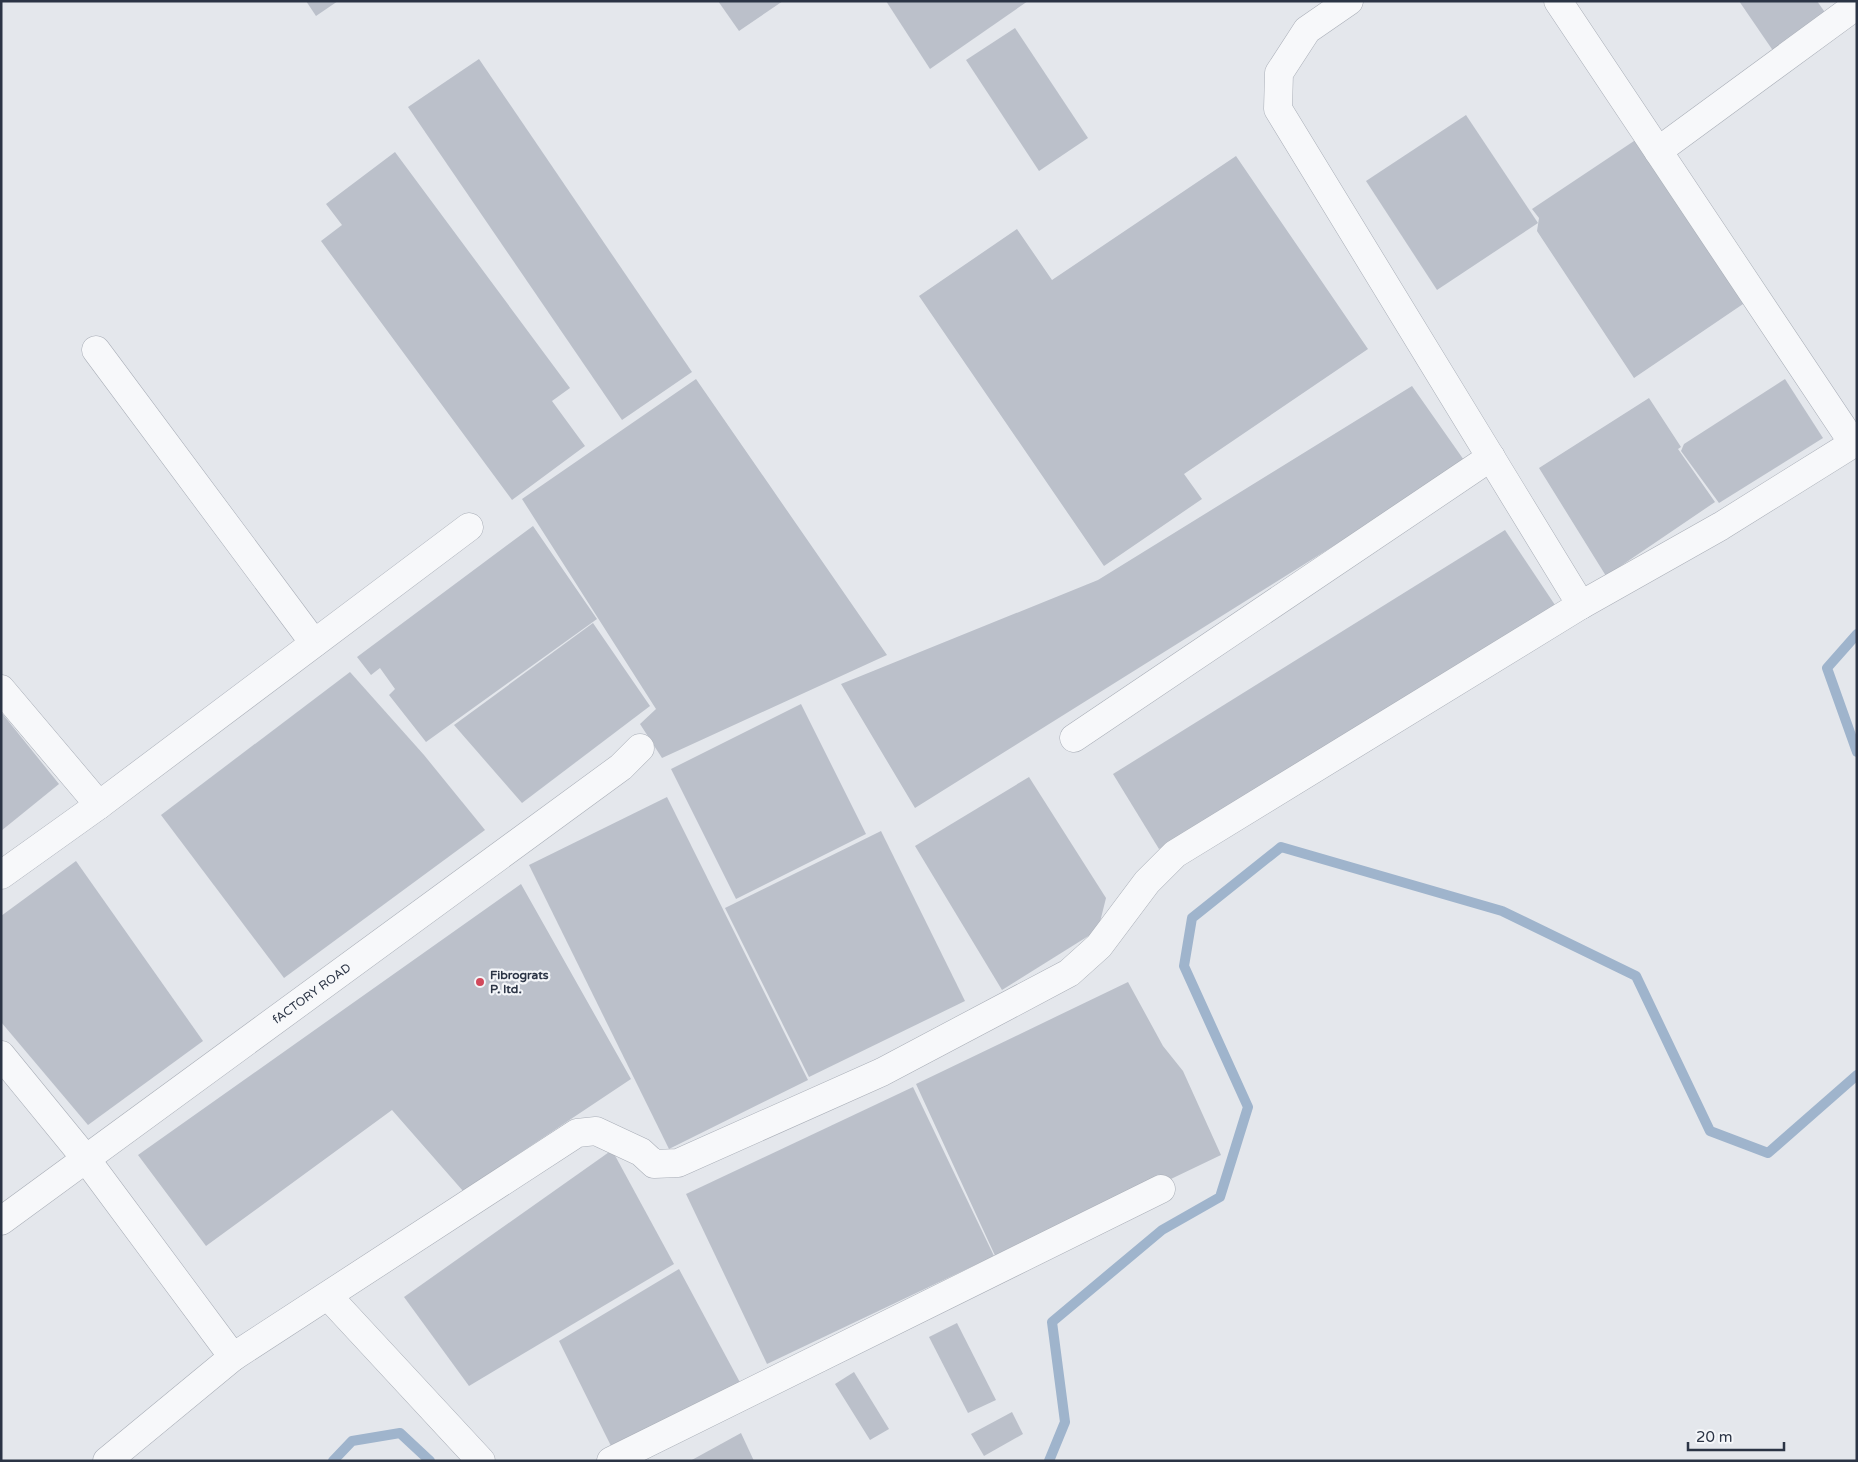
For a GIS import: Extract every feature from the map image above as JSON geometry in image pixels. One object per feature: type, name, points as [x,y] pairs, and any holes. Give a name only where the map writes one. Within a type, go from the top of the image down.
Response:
[{"type":"street","points":[[1349,1],[1307,30],[1280,73],[1278,109],[1581,605]]},
{"type":"street","points":[[107,1461],[233,1358],[577,1133],[596,1131],[641,1152],[654,1164],[678,1164],[882,1072],[1069,973],[1099,946],[1146,882],[1175,854],[1581,605],[1721,526],[1855,442],[1558,1]]},
{"type":"street","points":[[1658,151],[1857,5]]},
{"type":"street","points":[[96,350],[314,643]]},
{"type":"street","points":[[1074,738],[1491,458]]},
{"type":"street","points":[[1,875],[99,805],[469,527]]},
{"type":"street","points":[[1,689],[99,805]]},
{"type":"street","name":"fACTORY ROAD","points":[[1,1220],[621,766],[640,748]]},
{"type":"street","points":[[1,1055],[86,1159],[233,1358]]},
{"type":"street","points":[[611,1461],[1161,1189]]},
{"type":"street","points":[[328,1296],[481,1461]]},
{"type":"building","points":[[306,1],[338,1],[316,16]]},
{"type":"building","points":[[718,1],[783,1],[739,31]]},
{"type":"building","points":[[886,1],[1028,1],[930,69]]},
{"type":"building","points":[[1739,1],[1817,1],[1831,21],[1778,58]]},
{"type":"building","points":[[1015,28],[1088,138],[1039,171],[966,60]]},
{"type":"building","points":[[479,59],[692,372],[622,420],[408,107]]},
{"type":"building","points":[[1466,115],[1538,223],[1437,290],[1366,181]]},
{"type":"building","points":[[1637,139],[1746,302],[1634,378],[1537,231],[1539,218],[1532,209]]},
{"type":"building","points":[[395,152],[570,388],[552,401],[585,446],[512,500],[321,241],[342,225],[326,204]]},
{"type":"building","points":[[1236,156],[1368,349],[1184,474],[1202,499],[1104,566],[919,296],[1017,229],[1052,280]]},
{"type":"building","points":[[696,379],[887,655],[662,758],[640,724],[656,709],[522,499]]},
{"type":"building","points":[[1785,379],[1823,438],[1719,503],[1681,451],[1684,444]]},
{"type":"building","points":[[1412,386],[1466,463],[915,808],[841,684],[1098,580]]},
{"type":"building","points":[[1649,398],[1681,447],[1678,449],[1715,502],[1606,576],[1539,468]]},
{"type":"building","points":[[533,526],[597,619],[426,742],[389,695],[395,689],[380,668],[371,675],[357,657]]},
{"type":"building","points":[[1505,530],[1555,605],[1159,849],[1113,774]]},
{"type":"building","points":[[593,623],[650,706],[522,803],[454,725]]},
{"type":"building","points":[[350,672],[424,755],[485,830],[284,978],[161,815]]},
{"type":"building","points":[[801,704],[866,834],[736,899],[671,769]]},
{"type":"building","points":[[1,712],[59,784],[1,831]]},
{"type":"building","points":[[1029,777],[1106,898],[1098,930],[1002,990],[915,846]]},
{"type":"building","points":[[667,797],[808,1080],[669,1149],[529,865]]},
{"type":"building","points":[[881,831],[965,1001],[809,1077],[725,908]]},
{"type":"building","points":[[76,861],[203,1041],[88,1125],[1,1022],[1,916]]},
{"type":"building","name":"Fibrograts P. ltd.","points":[[521,884],[631,1079],[463,1191],[392,1110],[206,1246],[138,1155]]},
{"type":"building","points":[[1128,982],[1163,1046],[1183,1071],[1221,1155],[998,1262],[916,1084]]},
{"type":"building","points":[[913,1087],[994,1256],[767,1364],[686,1194]]},
{"type":"building","points":[[612,1150],[674,1264],[469,1386],[404,1297]]},
{"type":"building","points":[[679,1269],[743,1388],[613,1450],[559,1341]]},
{"type":"building","points":[[957,1323],[996,1400],[968,1413],[929,1337]]},
{"type":"building","points":[[854,1372],[889,1429],[870,1440],[835,1384]]},
{"type":"building","points":[[1012,1412],[1023,1434],[984,1456],[971,1434]]},
{"type":"building","points":[[741,1433],[754,1461],[690,1461]]},
{"type":"waterway","points":[[1857,634],[1827,668],[1857,752]]},
{"type":"waterway","points":[[1049,1461],[1065,1422],[1052,1322],[1162,1230],[1220,1197],[1248,1107],[1184,966],[1192,918],[1281,847],[1502,911],[1636,976],[1710,1131],[1768,1153],[1857,1075]]},
{"type":"waterway","points":[[333,1461],[352,1441],[400,1433],[430,1461]]},
{"type":"place","name":"Fibrograts P. ltd.","points":[[480,982]]}]
